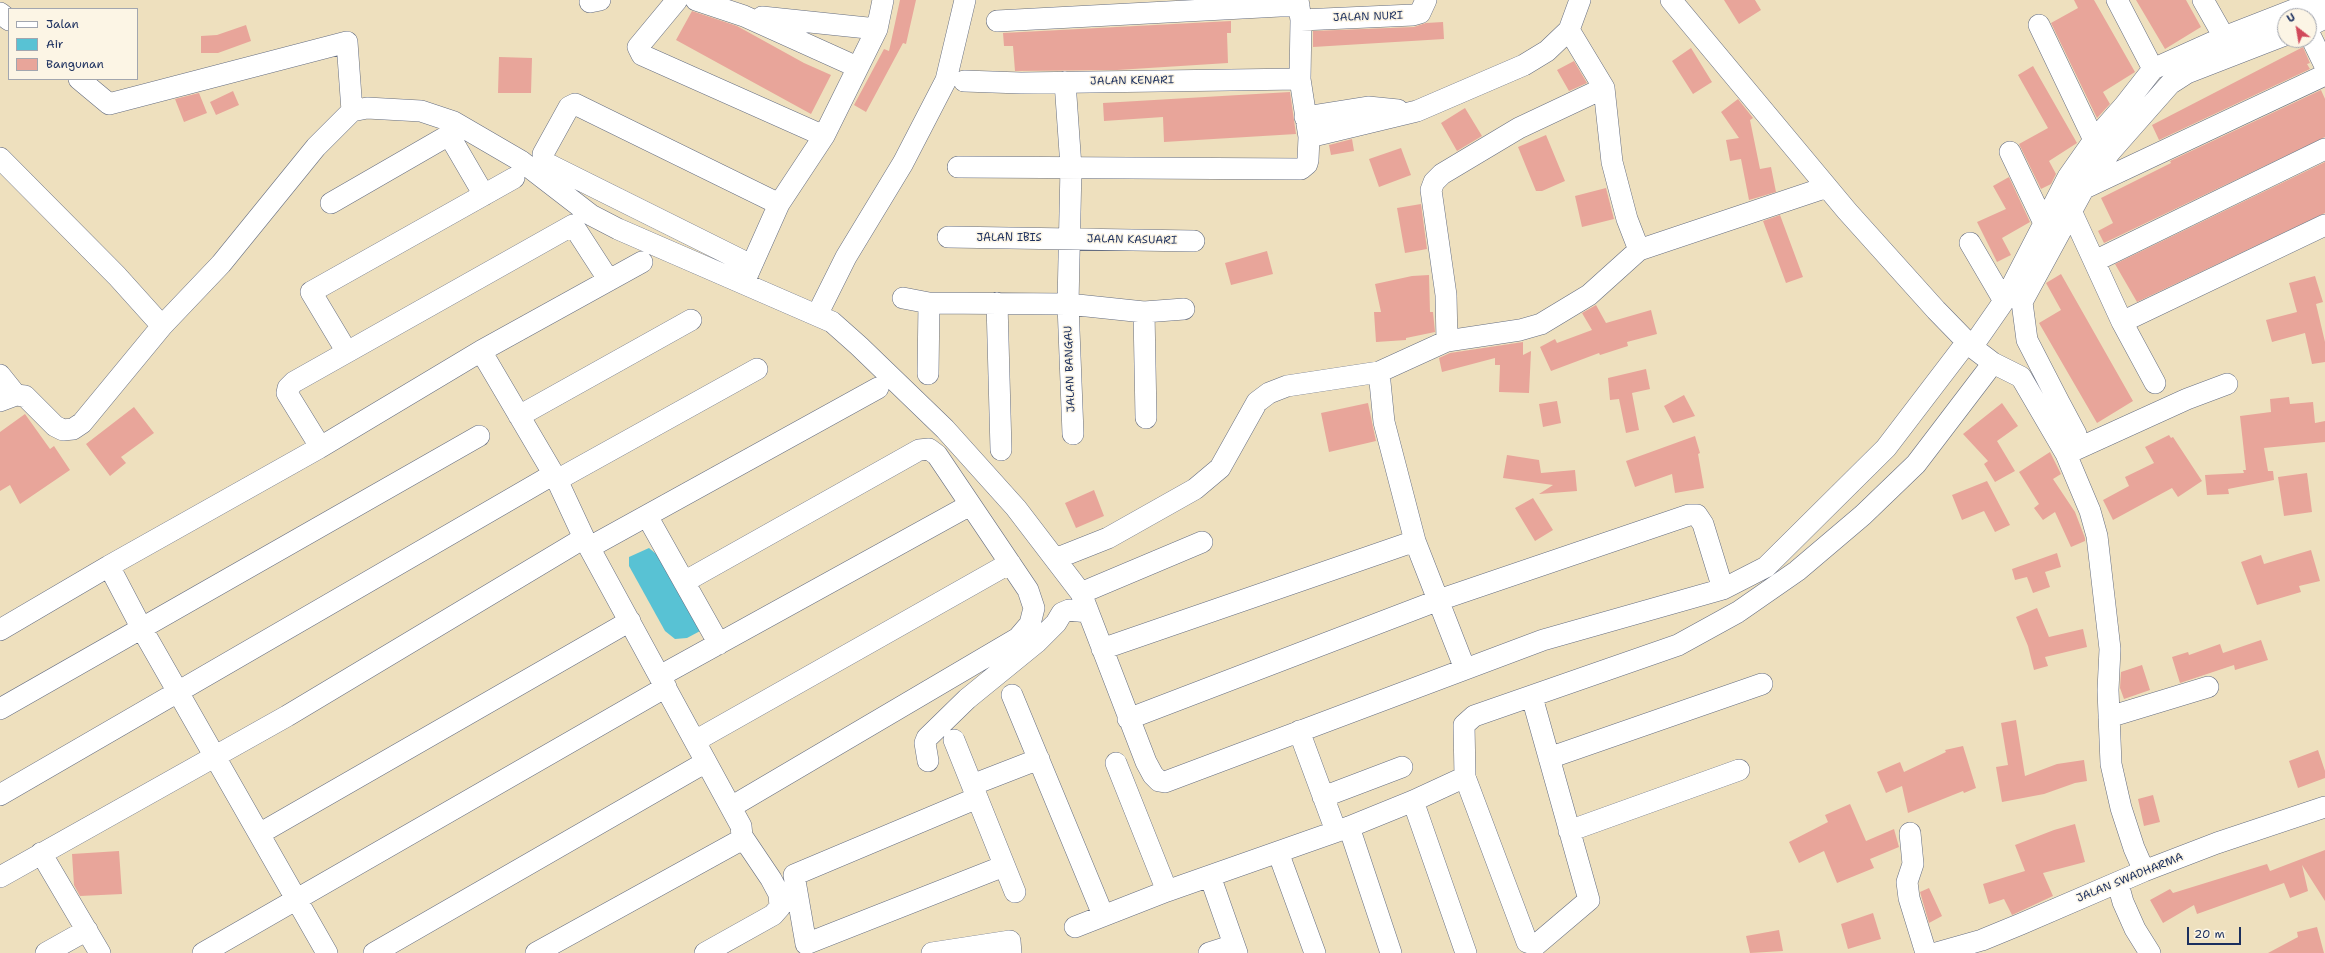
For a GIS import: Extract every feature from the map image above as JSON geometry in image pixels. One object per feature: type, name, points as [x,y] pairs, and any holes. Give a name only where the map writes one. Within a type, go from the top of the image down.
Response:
[{"type":"street","points":[[677,0],[638,47],[642,55],[824,136]]},
{"type":"street","points":[[696,0],[744,16],[857,67]]},
{"type":"street","points":[[748,274],[779,204],[824,136],[877,29],[883,0]]},
{"type":"street","points":[[817,315],[846,257],[902,163],[946,80],[965,0]]},
{"type":"street","name":"JALAN NURI","points":[[997,21],[1071,9],[1299,8],[1413,15],[1420,13],[1426,0]]},
{"type":"street","points":[[1307,127],[1416,111],[1524,65],[1547,50],[1569,30],[1580,0]]},
{"type":"street","points":[[1671,0],[1827,187],[1912,284],[1979,352],[2021,377],[2066,454],[2090,511],[2097,536],[2110,649],[2109,717],[2111,764],[2134,848],[2144,871]]},
{"type":"street","points":[[2117,0],[2153,69]]},
{"type":"street","points":[[2203,0],[2224,37]]},
{"type":"street","points":[[2307,8],[2319,0]]},
{"type":"street","points":[[958,167],[1297,170],[1307,164],[1307,127],[1300,79],[1299,8]]},
{"type":"street","points":[[0,13],[8,19]]},
{"type":"street","points":[[744,16],[877,29]]},
{"type":"street","points":[[1532,697],[1589,900],[1536,945],[1527,942],[1465,777],[1464,725],[1474,716],[1678,645],[1738,612],[1797,571],[1862,515],[1916,464],[1979,352],[2043,221],[2068,177],[2094,140],[2124,106],[2153,69],[2224,37],[2277,20]]},
{"type":"street","points":[[2039,25],[2094,140]]},
{"type":"street","points":[[1569,30],[1604,88],[1612,162],[1627,218],[1639,250]]},
{"type":"street","points":[[2076,434],[2027,340],[2022,302],[2072,213],[2084,188],[2110,152],[2170,84],[2186,73],[2277,38]]},
{"type":"street","points":[[80,80],[110,104],[347,42],[352,111]]},
{"type":"street","points":[[2316,48],[2325,66]]},
{"type":"street","points":[[2084,188],[2325,75]]},
{"type":"street","name":"JALAN KENARI","points":[[964,81],[1065,82],[1300,79]]},
{"type":"street","name":"JALAN BANGAU","points":[[1065,82],[1071,167],[1068,304],[1073,434]]},
{"type":"street","points":[[1447,341],[1446,295],[1431,190],[1434,182],[1442,174],[1519,128],[1604,88]]},
{"type":"street","points":[[779,204],[575,104],[569,107],[543,154],[544,161],[552,166],[832,322],[945,429],[1016,508],[1055,559],[1085,602],[1128,719],[1153,775],[1159,782],[1164,782],[1543,640],[1723,589],[1766,567],[1886,448],[1979,352]]},
{"type":"street","points":[[0,375],[8,398],[25,396],[56,426],[63,430],[73,429],[82,423],[162,326],[222,264],[316,147],[352,111],[367,108],[420,111],[454,122],[521,161],[591,214],[618,229],[748,274]]},
{"type":"street","points":[[331,202],[449,135],[484,195]]},
{"type":"street","points":[[2095,262],[2325,149]]},
{"type":"street","points":[[2010,152],[2043,221]]},
{"type":"street","points":[[0,158],[117,276],[162,326]]},
{"type":"street","points":[[347,352],[312,292],[514,178]]},
{"type":"street","points":[[1055,559],[1108,538],[1195,489],[1220,468],[1258,402],[1269,393],[1287,386],[1379,372],[1447,341],[1520,330],[1541,324],[1589,295],[1639,250],[1827,187]]},
{"type":"street","points":[[2072,213],[2122,322],[2155,383]]},
{"type":"street","points":[[319,448],[316,440],[287,394],[288,388],[294,382],[573,225],[608,279]]},
{"type":"street","points":[[2122,322],[2325,225]]},
{"type":"street","name":"JALAN IBIS","points":[[948,237],[1070,238]]},
{"type":"street","name":"JALAN KASUARI","points":[[1070,238],[1194,241]]},
{"type":"street","points":[[1970,243],[2004,302]]},
{"type":"street","points":[[0,630],[109,566],[319,448],[482,351],[608,279],[642,262]]},
{"type":"street","points":[[903,298],[929,303],[1068,304],[1144,312],[1184,308]]},
{"type":"street","points":[[928,374],[929,303]]},
{"type":"street","points":[[997,303],[1001,450]]},
{"type":"street","points":[[1144,312],[1146,418]]},
{"type":"street","points":[[519,416],[691,320]]},
{"type":"street","points":[[482,351],[556,477],[587,543],[731,806],[741,826],[742,836],[771,879],[779,894],[780,907],[772,915],[704,953]]},
{"type":"street","points":[[0,795],[178,691],[556,477],[757,369]]},
{"type":"street","points":[[1379,372],[1384,422],[1415,541],[1466,669]]},
{"type":"street","points":[[2066,454],[2186,399],[2227,384]]},
{"type":"street","points":[[0,877],[287,716],[587,543],[647,516],[878,388]]},
{"type":"street","points":[[2048,422],[2057,415],[2060,404]]},
{"type":"street","points":[[0,709],[479,436]]},
{"type":"street","points":[[684,582],[919,450],[929,449],[937,455],[1028,590],[1034,608],[1030,624],[1018,638],[731,806]]},
{"type":"street","points":[[203,953],[297,900],[663,682],[718,644],[970,505]]},
{"type":"street","points":[[1128,719],[1439,600],[1689,515],[1697,516],[1704,524],[1723,589]]},
{"type":"street","points":[[647,516],[718,644]]},
{"type":"street","points":[[1102,649],[1415,541]]},
{"type":"street","points":[[928,761],[925,743],[927,738],[967,699],[1056,623],[1062,612],[1085,602],[1202,542]]},
{"type":"street","points":[[695,741],[1010,564]]},
{"type":"street","points":[[109,566],[142,629],[327,953]]},
{"type":"street","points":[[259,834],[630,621]]},
{"type":"street","points":[[1549,758],[1762,684]]},
{"type":"street","points":[[2109,717],[2208,687]]},
{"type":"street","points":[[1012,695],[1103,915]]},
{"type":"street","points":[[1299,731],[1323,797],[1343,829],[1391,953]]},
{"type":"street","points":[[954,740],[1015,892]]},
{"type":"street","points":[[1004,866],[806,944],[794,875],[975,792],[1039,759]]},
{"type":"street","points":[[374,953],[706,762]]},
{"type":"street","points":[[1116,763],[1167,890]]},
{"type":"street","points":[[1323,797],[1402,767]]},
{"type":"street","points":[[1569,831],[1739,770]]},
{"type":"street","points":[[1075,927],[1167,890],[1343,829],[1413,801],[1465,777]]},
{"type":"street","points":[[1413,801],[1466,953]]},
{"type":"street","name":"JALAN SWADHARMA","points":[[1936,953],[1989,937],[2118,884],[2144,871],[2287,818],[2325,807]]},
{"type":"street","points":[[1910,833],[1913,864],[1907,882],[1909,898],[1926,953]]},
{"type":"street","points":[[536,953],[739,841],[742,836]]},
{"type":"street","points":[[1278,852],[1314,953]]},
{"type":"street","points":[[41,853],[100,953]]},
{"type":"street","points":[[1209,953],[1235,949],[1210,876]]},
{"type":"street","points":[[2118,884],[2123,902],[2135,929],[2150,953]]},
{"type":"street","points":[[791,909],[799,953]]},
{"type":"street","points":[[46,953],[87,930]]},
{"type":"street","points":[[937,953],[1010,941],[1011,953]]},
{"type":"water","points":[[649,548],[661,558],[702,630],[687,638],[675,639],[665,631],[629,566],[629,557]]},
{"type":"building","points":[[900,0],[916,0],[906,44],[903,43],[866,112],[854,105],[884,49],[889,51]]},
{"type":"building","points":[[1724,0],[1755,0],[1761,10],[1739,24]]},
{"type":"building","points":[[2074,0],[2094,0],[2135,72],[2103,92],[2110,104],[2097,118],[2051,23],[2078,8]]},
{"type":"building","points":[[2136,0],[2186,0],[2201,27],[2165,49]]},
{"type":"building","points":[[692,11],[737,26],[804,63],[831,75],[811,114],[676,40]]},
{"type":"building","points":[[1231,21],[1231,33],[1227,33],[1228,63],[1117,70],[1015,71],[1013,46],[1004,46],[1003,33]]},
{"type":"building","points":[[1443,22],[1444,39],[1313,47],[1313,31],[1414,27],[1426,23]]},
{"type":"building","points":[[246,25],[251,41],[218,53],[201,53],[201,36],[217,35]]},
{"type":"building","points":[[1691,48],[1712,82],[1693,94],[1672,61]]},
{"type":"building","points":[[2303,48],[2310,63],[2307,64],[2310,69],[2159,140],[2152,125]]},
{"type":"building","points":[[499,57],[532,58],[531,93],[498,93]]},
{"type":"building","points":[[1574,61],[1587,83],[1569,91],[1557,70]]},
{"type":"building","points":[[2033,66],[2077,143],[2049,161],[2056,174],[2051,184],[2041,189],[2019,144],[2048,128],[2018,75]]},
{"type":"building","points":[[2321,90],[2325,99],[2325,137],[2104,243],[2098,231],[2113,223],[2101,198],[2171,163],[2170,161]]},
{"type":"building","points":[[233,91],[239,105],[216,115],[210,102]]},
{"type":"building","points":[[1290,92],[1296,134],[1164,142],[1163,117],[1104,121],[1103,103]]},
{"type":"building","points":[[199,93],[207,113],[184,122],[175,99]]},
{"type":"building","points":[[1738,99],[1753,118],[1750,120],[1760,169],[1771,167],[1776,192],[1749,200],[1741,159],[1730,161],[1726,140],[1739,138],[1721,112]]},
{"type":"building","points":[[1465,108],[1482,136],[1457,151],[1441,123]]},
{"type":"building","points":[[1546,135],[1565,181],[1542,191],[1536,191],[1518,147]]},
{"type":"building","points":[[1352,139],[1354,151],[1331,155],[1329,145]]},
{"type":"building","points":[[1401,148],[1411,175],[1379,187],[1369,159]]},
{"type":"building","points":[[2325,162],[2325,213],[2137,302],[2115,264]]},
{"type":"building","points":[[2009,177],[2030,222],[2002,238],[2011,255],[1997,262],[1977,222],[2006,209],[1993,186]]},
{"type":"building","points":[[1606,188],[1614,219],[1582,227],[1575,196]]},
{"type":"building","points":[[1421,204],[1427,249],[1405,253],[1397,208]]},
{"type":"building","points":[[1780,215],[1803,277],[1786,283],[1763,221]]},
{"type":"building","points":[[1267,251],[1273,274],[1231,285],[1225,263]]},
{"type":"building","points":[[2061,274],[2133,401],[2097,423],[2039,323],[2061,310],[2046,283]]},
{"type":"building","points":[[1429,275],[1430,312],[1433,312],[1435,332],[1406,338],[1406,340],[1376,342],[1374,312],[1381,312],[1375,284],[1412,276]]},
{"type":"building","points":[[2315,276],[2323,302],[2316,304],[2325,342],[2325,362],[2312,364],[2305,333],[2272,342],[2266,320],[2297,312],[2289,283]]},
{"type":"building","points":[[1596,305],[1606,323],[1651,310],[1657,334],[1627,342],[1628,346],[1600,355],[1599,353],[1551,371],[1540,347],[1555,339],[1557,343],[1592,330],[1582,313]]},
{"type":"building","points":[[1523,342],[1523,355],[1531,351],[1529,393],[1499,392],[1500,365],[1495,365],[1495,358],[1442,372],[1439,358],[1450,353]]},
{"type":"building","points":[[1646,369],[1650,389],[1632,393],[1639,430],[1626,433],[1619,399],[1610,400],[1608,378]]},
{"type":"building","points":[[1684,395],[1695,416],[1673,423],[1664,406]]},
{"type":"building","points":[[2289,397],[2290,404],[2313,402],[2315,423],[2325,421],[2325,442],[2264,448],[2268,471],[2273,471],[2274,480],[2228,489],[2229,494],[2207,495],[2205,475],[2244,473],[2243,470],[2246,470],[2240,416],[2271,412],[2270,399]]},
{"type":"building","points":[[1557,401],[1561,423],[1543,427],[1539,404]]},
{"type":"building","points":[[1368,403],[1376,441],[1329,452],[1321,413]]},
{"type":"building","points":[[2002,403],[2018,426],[1997,441],[2015,471],[1995,482],[1984,464],[1988,461],[1963,434]]},
{"type":"building","points":[[134,407],[154,433],[121,457],[126,463],[110,476],[86,444]]},
{"type":"building","points":[[25,414],[50,449],[54,446],[70,470],[20,504],[10,485],[0,491],[0,432]]},
{"type":"building","points":[[2169,435],[2171,438],[2173,437],[2202,481],[2178,497],[2172,488],[2113,520],[2103,500],[2129,486],[2125,477],[2154,463],[2145,447]]},
{"type":"building","points":[[1695,436],[1700,453],[1698,454],[1704,488],[1675,493],[1672,474],[1635,487],[1626,461]]},
{"type":"building","points":[[2050,452],[2061,474],[2053,479],[2075,512],[2085,538],[2085,541],[2071,547],[2055,512],[2043,520],[2034,508],[2039,504],[2019,472]]},
{"type":"building","points":[[1507,455],[1539,460],[1541,473],[1575,470],[1577,491],[1539,494],[1553,485],[1503,478]]},
{"type":"building","points":[[2307,473],[2312,512],[2284,516],[2278,477]]},
{"type":"building","points":[[1987,481],[2010,525],[1995,532],[1984,511],[1962,520],[1952,495]]},
{"type":"building","points":[[1094,490],[1104,516],[1076,528],[1065,503]]},
{"type":"building","points":[[1533,498],[1553,530],[1535,541],[1515,508]]},
{"type":"building","points":[[2311,550],[2320,581],[2299,586],[2301,592],[2257,605],[2241,562],[2261,555],[2264,564]]},
{"type":"building","points":[[2057,553],[2061,567],[2045,572],[2050,587],[2033,593],[2027,577],[2015,580],[2012,569]]},
{"type":"building","points":[[2037,608],[2049,637],[2083,629],[2087,647],[2045,657],[2048,666],[2034,670],[2028,646],[2016,617]]},
{"type":"building","points":[[2261,640],[2268,660],[2235,670],[2234,665],[2180,683],[2172,657],[2188,652],[2189,655],[2220,644],[2223,653]]},
{"type":"building","points":[[2142,665],[2150,690],[2124,699],[2120,688],[2121,672]]},
{"type":"building","points":[[2016,720],[2025,776],[2057,764],[2084,760],[2087,781],[2075,783],[2044,794],[2002,802],[1996,767],[2008,765],[2001,723]]},
{"type":"building","points":[[1963,746],[1976,788],[1964,793],[1963,791],[1908,813],[1902,786],[1886,793],[1877,772],[1900,762],[1904,772],[1946,752],[1945,750]]},
{"type":"building","points":[[2318,750],[2325,771],[2325,778],[2298,788],[2289,761]]},
{"type":"building","points":[[2153,795],[2160,822],[2144,826],[2138,799]]},
{"type":"building","points":[[1850,804],[1866,841],[1894,829],[1899,847],[1870,859],[1874,868],[1837,883],[1824,851],[1799,863],[1789,842],[1828,822],[1825,815]]},
{"type":"building","points":[[2075,824],[2085,862],[2043,873],[2053,896],[2012,915],[2004,899],[1989,904],[1983,884],[2025,871],[2015,845],[2054,830]]},
{"type":"building","points":[[2325,850],[2325,901],[2302,865],[2308,891],[2290,898],[2284,883],[2197,914],[2194,905],[2163,923],[2150,900],[2170,889],[2173,893],[2267,864],[2270,871]]},
{"type":"building","points":[[119,851],[122,894],[80,896],[74,885],[72,854]]},
{"type":"building","points":[[1929,888],[1942,916],[1929,923],[1920,892]]},
{"type":"building","points":[[1873,913],[1881,939],[1848,949],[1841,924]]},
{"type":"building","points":[[2317,927],[2324,953],[2268,953],[2298,937],[2297,932]]},
{"type":"building","points":[[1779,930],[1783,951],[1750,953],[1746,936]]}]
